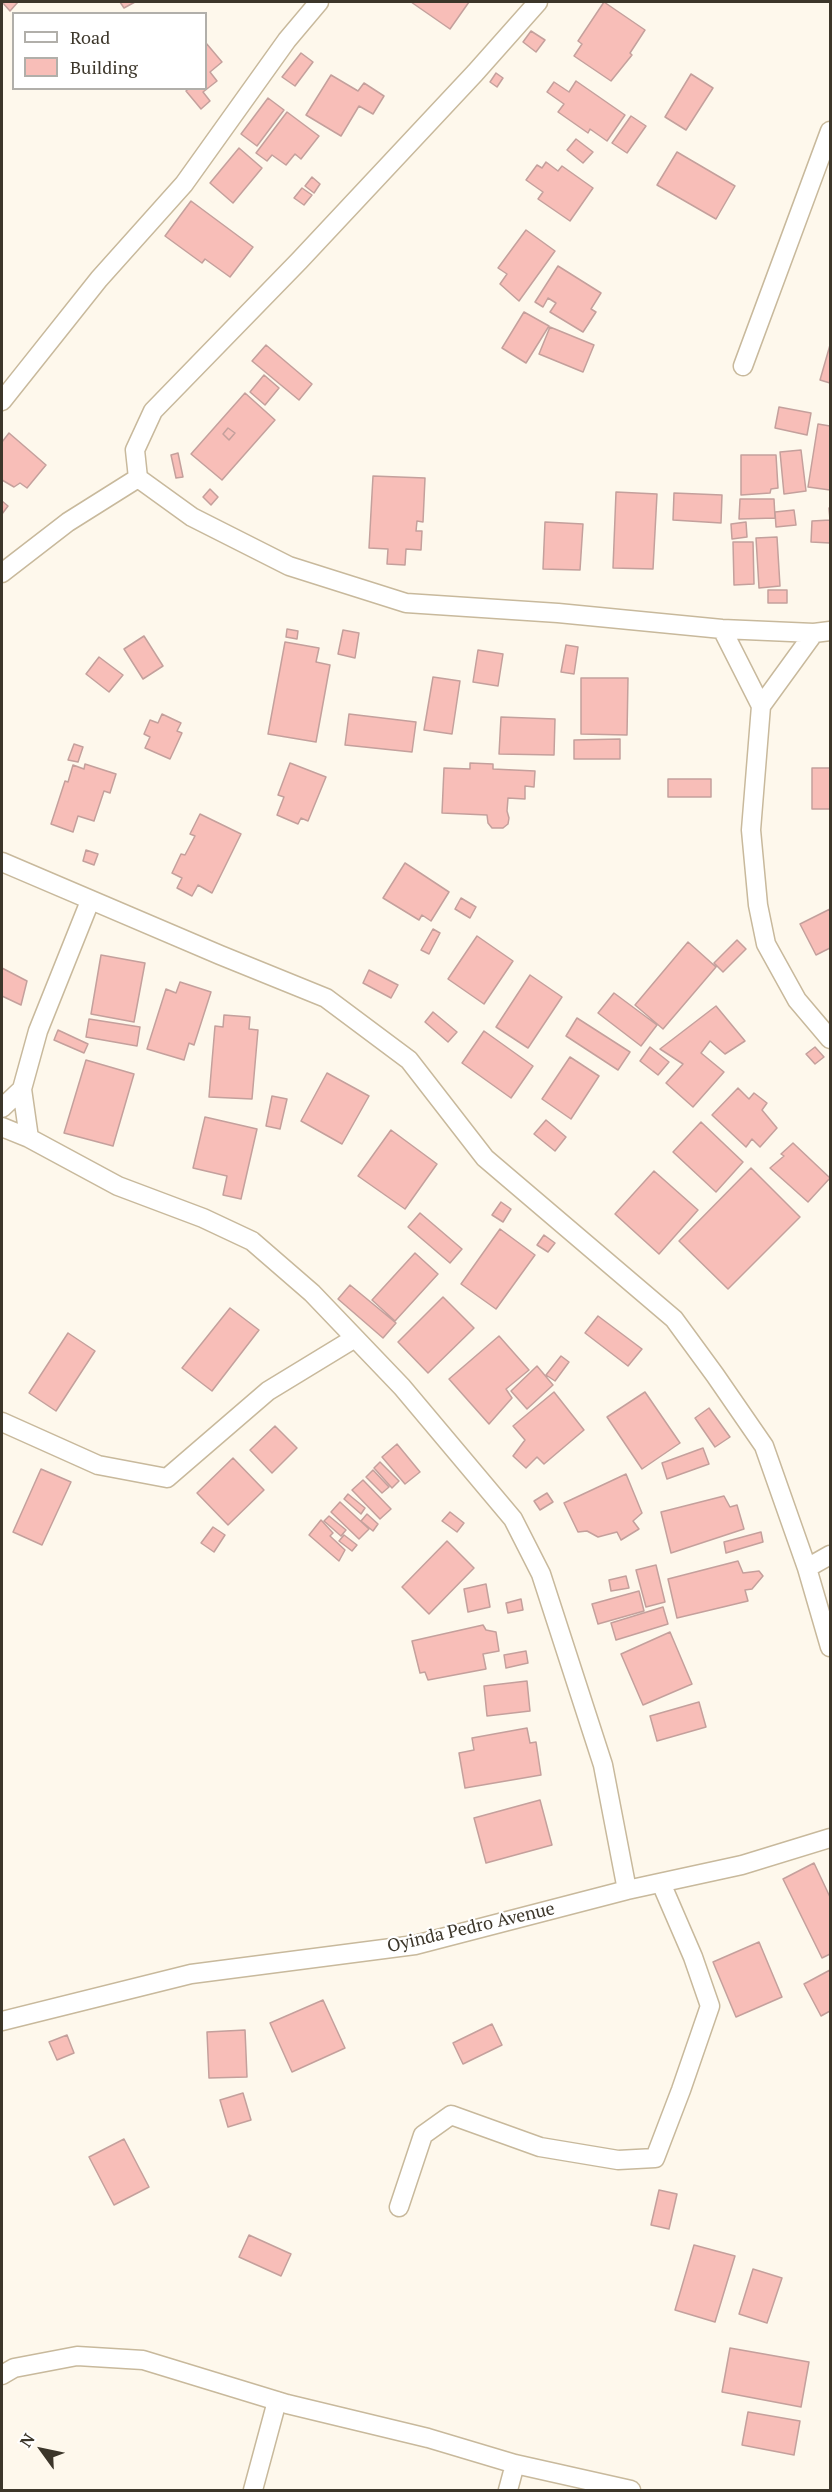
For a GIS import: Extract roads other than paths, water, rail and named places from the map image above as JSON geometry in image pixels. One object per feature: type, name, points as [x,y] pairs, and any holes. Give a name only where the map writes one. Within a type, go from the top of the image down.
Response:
[{"type":"street","points":[[2,401],[99,279],[184,184],[287,40],[319,2]]},
{"type":"street","points":[[538,2],[475,73],[299,261],[153,411],[135,450],[138,478],[192,517],[290,566],[406,603],[722,629],[822,632]]},
{"type":"street","points":[[742,366],[831,131]]},
{"type":"street","points":[[2,573],[68,522],[138,478]]},
{"type":"street","points":[[722,629],[761,706],[751,830],[758,905],[766,945],[797,1000],[831,1039]]},
{"type":"street","points":[[761,706],[822,632]]},
{"type":"street","points":[[2,862],[90,901],[326,998],[409,1060],[485,1158],[674,1319],[764,1446],[807,1568],[831,1647]]},
{"type":"street","points":[[29,1138],[22,1089],[38,1031],[90,901]]},
{"type":"street","points":[[2,1108],[22,1089]]},
{"type":"street","points":[[2,1127],[29,1138],[118,1186],[203,1218],[252,1241],[312,1293],[402,1387],[513,1519],[541,1574],[603,1765],[627,1890]]},
{"type":"street","points":[[2,1422],[98,1465],[167,1478],[268,1391],[355,1338]]},
{"type":"street","points":[[807,1568],[831,1555]]},
{"type":"street","name":"Oyinda Pedro Avenue","points":[[2,2021],[192,1974],[415,1945],[627,1890],[742,1865],[831,1838]]},
{"type":"street","points":[[399,2207],[423,2135],[451,2115],[540,2147],[618,2160],[655,2158],[710,2006],[693,1957],[661,1883]]},
{"type":"street","points":[[2,2375],[14,2368],[77,2356],[143,2360],[277,2401],[428,2438],[515,2464],[631,2490]]},
{"type":"street","points":[[253,2490],[277,2401]]},
{"type":"street","points":[[508,2490],[515,2464]]}]
